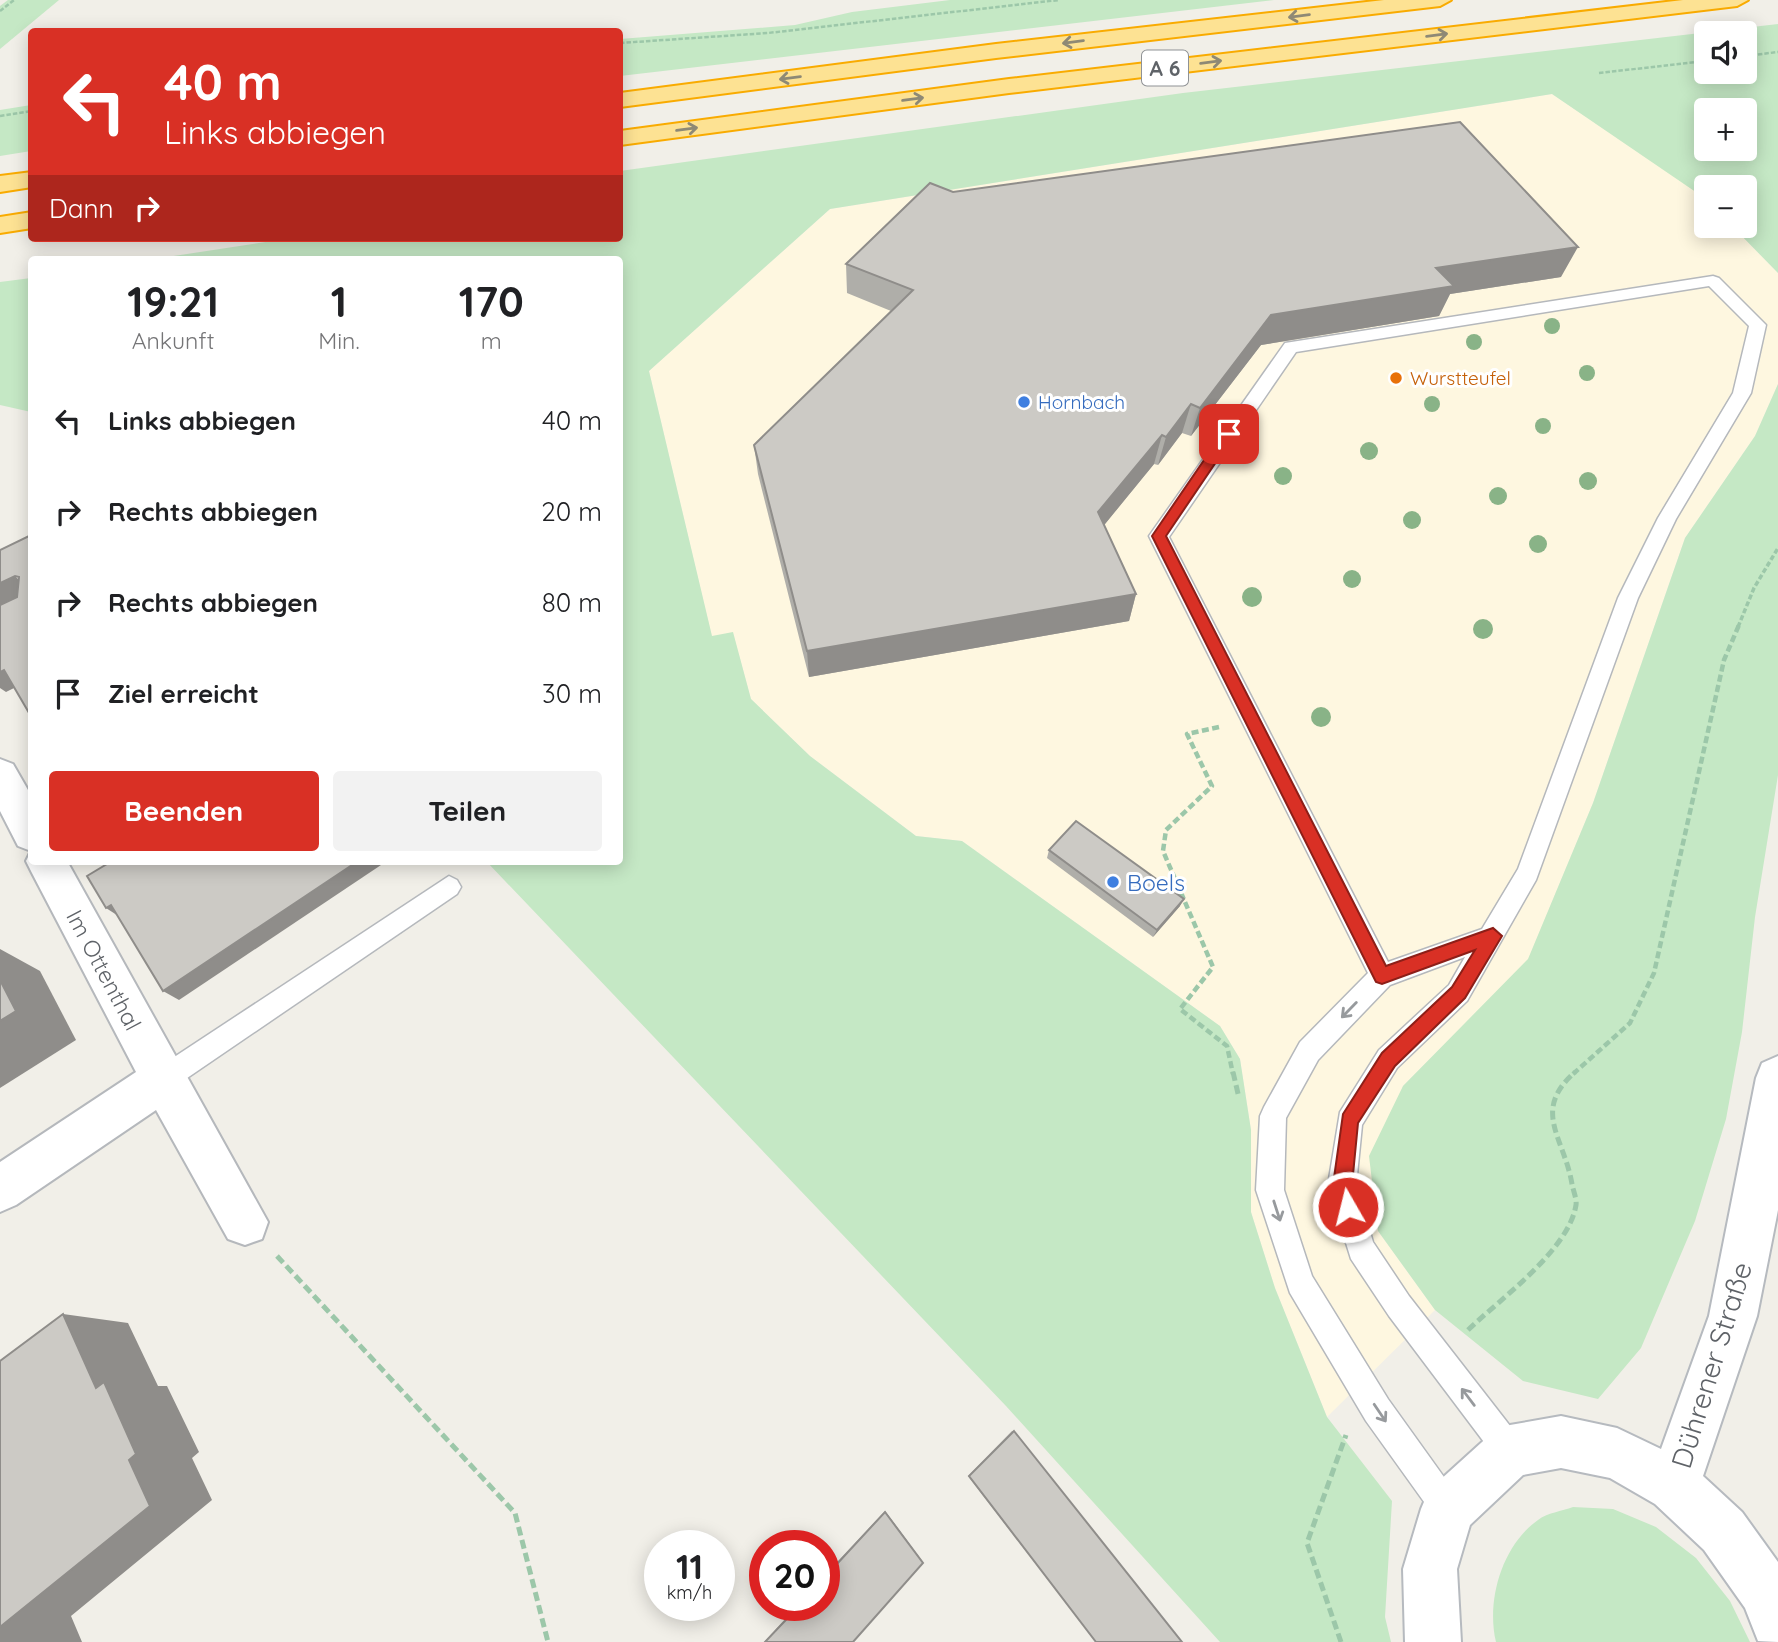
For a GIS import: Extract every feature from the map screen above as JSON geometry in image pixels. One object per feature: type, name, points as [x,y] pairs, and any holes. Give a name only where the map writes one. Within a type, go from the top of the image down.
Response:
[{"type":"highway","name":"A 6","points":[[623,100],[996,51],[1440,0]]},
{"type":"highway","name":"A 6","points":[[623,138],[1009,86],[1737,0]]},
{"type":"highway","points":[[0,184],[28,180]]},
{"type":"highway","points":[[0,225],[28,221]]},
{"type":"main road","points":[[0,775],[28,827]]},
{"type":"main road","name":"Im Ottenthal","points":[[48,865],[162,1080],[245,1222]]},
{"type":"main road","name":"Dührener Straße","points":[[1674,1485],[1733,1316],[1762,1174],[1778,1078]]},
{"type":"main road","points":[[0,1189],[162,1080]]},
{"type":"main road","points":[[1433,1642],[1430,1569],[1448,1509],[1510,1451],[1561,1442],[1617,1454],[1674,1485],[1723,1531],[1764,1589],[1778,1621]]},
{"type":"lane","points":[[1382,976],[1159,536],[1291,347],[1713,281],[1758,325],[1742,393],[1667,518],[1628,598],[1528,873],[1458,993],[1388,1059],[1349,1121],[1342,1185],[1361,1249],[1399,1306],[1510,1451]]},
{"type":"lane","points":[[162,1080],[449,887]]},
{"type":"lane","points":[[1448,1509],[1377,1410],[1300,1283],[1270,1190],[1273,1115],[1309,1051],[1382,976],[1493,936]]},
{"type":"path","points":[[0,11],[14,0]]},
{"type":"path","points":[[623,43],[768,33],[1059,0]]},
{"type":"path","points":[[1757,55],[1778,52]]},
{"type":"path","points":[[1599,73],[1694,62]]},
{"type":"path","points":[[0,116],[28,112]]},
{"type":"path","points":[[1465,1334],[1561,1241],[1576,1204],[1568,1161],[1551,1123],[1557,1087],[1630,1023],[1654,973],[1724,660],[1754,588],[1778,548]]},
{"type":"path","points":[[1239,1100],[1227,1046],[1180,1009],[1213,967],[1163,850],[1167,830],[1212,786],[1187,734],[1253,720]]},
{"type":"path","points":[[245,1222],[515,1513],[548,1642]]},
{"type":"path","points":[[1340,1425],[1346,1436],[1307,1543],[1341,1642]]},
{"type":"shaded area","points":[[1552,94],[1694,189],[1694,238],[1744,238],[1778,273],[1778,384],[1755,436],[1685,538],[1593,803],[1528,960],[1403,1086],[1378,1231],[1435,1310],[1327,1417],[1275,1288],[1251,1212],[1251,1130],[1240,1059],[1220,1026],[962,841],[916,836],[810,756],[751,699],[733,633],[712,637],[649,371],[830,209]]},
{"type":"green space","points":[[8,0],[59,0],[0,49],[0,6]]},
{"type":"green space","points":[[950,0],[1274,0],[623,76],[623,39],[795,25],[852,12]]},
{"type":"green space","points":[[1778,24],[1778,273],[1744,238],[1757,238],[1757,175],[1694,175],[1694,191],[1552,94],[830,209],[649,371],[712,636],[733,632],[751,699],[810,756],[916,836],[962,841],[1220,1026],[1240,1059],[1251,1130],[1251,1212],[1275,1288],[1327,1417],[1392,1501],[1385,1617],[1391,1642],[1220,1642],[1006,1406],[490,865],[623,865],[623,256],[174,256],[266,242],[623,242],[623,171],[1183,93],[1694,34],[1694,84],[1757,84],[1757,26]]},
{"type":"green space","points":[[28,105],[28,151],[0,156],[0,110]]},
{"type":"green space","points":[[28,278],[28,411],[0,405],[0,282]]},
{"type":"green space","points":[[1778,384],[1778,775],[1755,917],[1742,1032],[1726,1119],[1695,1221],[1641,1348],[1598,1399],[1523,1381],[1435,1310],[1378,1231],[1369,1156],[1403,1086],[1528,959],[1593,803],[1685,538],[1755,436]]},
{"type":"green space","points":[[1573,1507],[1613,1509],[1656,1527],[1696,1558],[1730,1601],[1750,1642],[1496,1642],[1493,1626],[1495,1592],[1506,1559],[1525,1531],[1538,1520]]},
{"type":"building","name":"Hornbach","points":[[1460,122],[1578,247],[1436,268],[1454,286],[1271,315],[1200,408],[1191,404],[1166,437],[1162,435],[1098,512],[1136,594],[807,651],[754,445],[913,290],[846,264],[930,183],[953,192]]},
{"type":"building","points":[[28,536],[28,711],[4,670],[0,672],[0,605],[17,597],[19,577],[15,576],[0,583],[0,550]]},
{"type":"building","name":"Boels","points":[[1076,821],[1184,899],[1157,930],[1049,850]]},
{"type":"building","points":[[105,865],[352,865],[163,991],[111,905],[106,908],[87,876]]},
{"type":"building","points":[[0,980],[16,1011],[0,1021]]},
{"type":"building","points":[[63,1314],[96,1388],[104,1382],[136,1454],[129,1460],[150,1506],[0,1627],[0,1361]]},
{"type":"building","points":[[1014,1431],[1182,1642],[1096,1642],[969,1476]]},
{"type":"building","points":[[885,1512],[923,1563],[853,1642],[765,1642],[785,1621],[840,1621],[840,1561]]},
{"type":"place","name":"Wurstteufel","points":[[1396,378]]},
{"type":"place","name":"Hornbach","points":[[1024,402]]},
{"type":"place","name":"Boels","points":[[1113,882]]},
{"type":"route","points":[[1229,434],[1159,536],[1382,976],[1493,936],[1458,993],[1388,1059],[1349,1121],[1342,1185],[1348,1207]]}]
